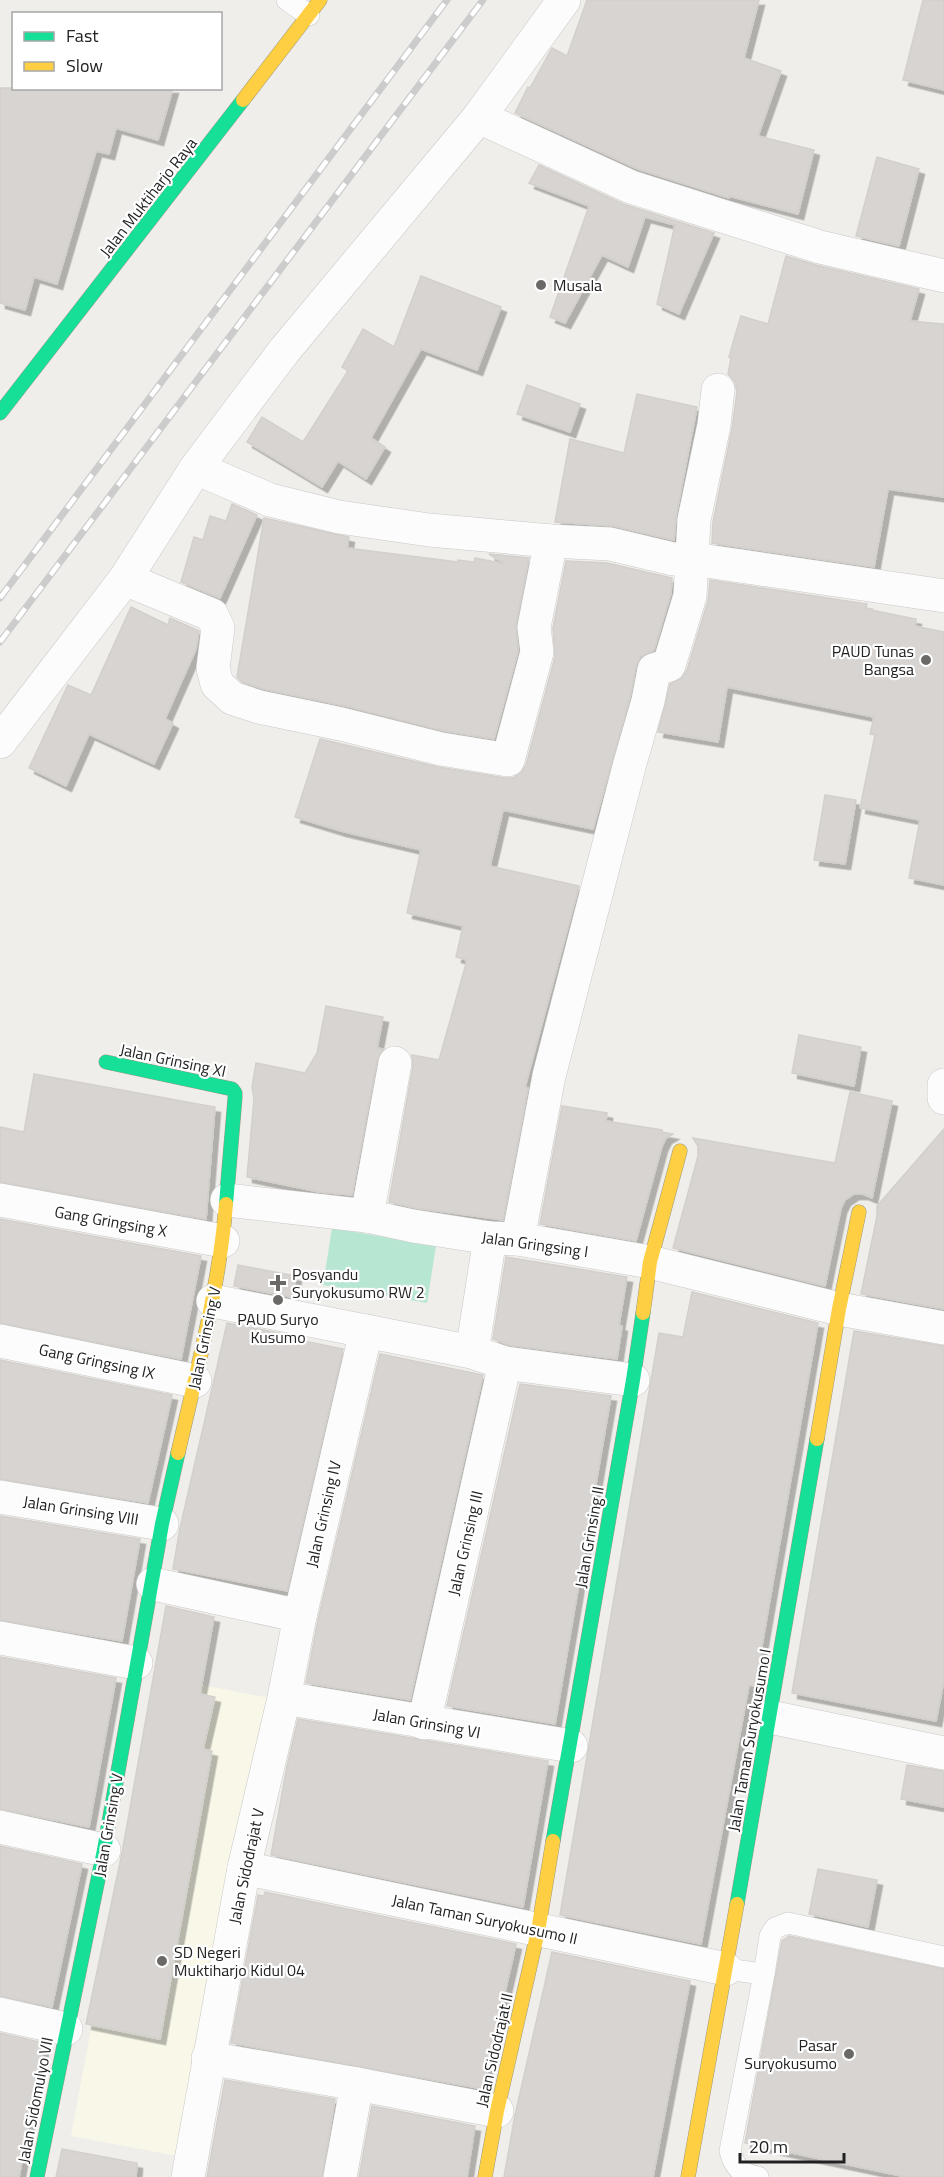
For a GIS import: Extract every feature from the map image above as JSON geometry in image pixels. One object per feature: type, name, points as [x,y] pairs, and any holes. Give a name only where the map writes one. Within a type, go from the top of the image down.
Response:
[{"type":"street","points":[[0,742],[125,579],[196,468],[284,351],[479,117],[564,0]]},
{"type":"street","name":"Jalan Muktiharjo Raya","points":[[0,413],[315,7]]},
{"type":"street","points":[[479,117],[632,187],[820,247],[944,276]]},
{"type":"street","points":[[471,1352],[545,1095],[648,701],[654,670],[669,665],[690,596],[694,520],[714,425],[718,390]]},
{"type":"street","points":[[196,468],[270,500],[339,517],[429,530],[551,542],[610,544],[673,559],[693,559],[944,596]]},
{"type":"street","points":[[125,579],[212,615],[218,628],[213,668],[218,684],[232,698],[259,707],[341,724],[441,749],[508,760],[537,652],[534,627],[551,542]]},
{"type":"street","name":"Jalan Grinsing XI","points":[[106,1062],[232,1089]]},
{"type":"street","points":[[367,1216],[395,1063]]},
{"type":"street","points":[[944,1085],[944,1098]]},
{"type":"street","name":"Jalan Grinsing V","points":[[66,2029],[104,1850],[162,1524],[213,1301],[227,1200],[235,1098],[232,1089]]},
{"type":"street","name":"Jalan Grinsing II","points":[[538,1931],[633,1380],[650,1262],[680,1151]]},
{"type":"street","name":"Gang Gringsing X","points":[[0,1200],[223,1241]]},
{"type":"street","name":"Jalan Gringsing I","points":[[227,1200],[367,1216],[413,1226],[504,1238],[650,1262],[839,1309],[944,1328]]},
{"type":"street","name":"Jalan Taman Suryokusumo I","points":[[688,2177],[770,1717],[839,1309],[859,1212]]},
{"type":"street","points":[[213,1301],[471,1352],[505,1363],[633,1380]]},
{"type":"street","name":"Jalan Grinsing IV","points":[[284,1698],[300,1616],[366,1331]]},
{"type":"street","name":"Gang Gringsing IX","points":[[0,1341],[195,1381]]},
{"type":"street","name":"Jalan Grinsing III","points":[[424,1723],[505,1363]]},
{"type":"street","name":"Jalan Grinsing VIII","points":[[0,1497],[162,1524]]},
{"type":"street","points":[[153,1584],[300,1616]]},
{"type":"street","points":[[0,1638],[136,1663]]},
{"type":"street","name":"Jalan Grinsing VI","points":[[284,1698],[571,1746]]},
{"type":"street","name":"Jalan Sidodrajat V","points":[[188,2177],[244,1868],[284,1698]]},
{"type":"street","points":[[770,1717],[944,1753]]},
{"type":"street","points":[[0,1827],[104,1850]]},
{"type":"street","name":"Jalan Taman Suryokusumo II","points":[[244,1868],[726,1969]]},
{"type":"street","name":"Jalan Sidodrajat II","points":[[484,2177],[538,1931]]},
{"type":"street","points":[[0,2014],[66,2029]]},
{"type":"street","name":"Jalan Sidomulyo VII","points":[[37,2177],[66,2029]]},
{"type":"street","points":[[208,2058],[497,2111]]},
{"type":"street","points":[[340,2177],[357,2084]]},
{"type":"lane","points":[[287,0],[315,7]]},
{"type":"lane","points":[[758,2177],[745,2174],[734,2164],[730,2151],[770,1936],[775,1928],[788,1923],[944,1957]]},
{"type":"lane","points":[[726,1969],[764,1974]]},
{"type":"shaded area","name":"SD Negeri Muktiharjo Kidul 04","points":[[157,1676],[269,1698],[183,2157],[71,2136]]},
{"type":"green space","points":[[332,1228],[436,1246],[427,1303],[323,1285]]},
{"type":"building","points":[[587,0],[759,0],[744,58],[781,71],[758,136],[814,150],[798,214],[729,196],[729,198],[638,169],[515,113],[552,48],[567,56]]},
{"type":"building","points":[[923,0],[944,0],[944,90],[903,80]]},
{"type":"building","points":[[0,88],[12,88],[12,90],[172,90],[158,140],[116,128],[109,154],[96,151],[57,284],[34,277],[25,310],[0,303]]},
{"type":"building","points":[[877,157],[919,169],[899,246],[856,236]]},
{"type":"building","points":[[539,165],[623,204],[714,233],[679,314],[657,304],[675,225],[645,217],[628,267],[602,255],[565,323],[550,317],[589,206],[529,183]]},
{"type":"building","points":[[786,256],[919,289],[910,321],[944,324],[944,497],[888,489],[874,567],[712,543],[713,522],[732,429],[737,392],[735,382],[728,374],[731,358],[729,357],[741,316],[768,324]]},
{"type":"building","points":[[421,276],[501,307],[477,370],[421,349],[371,438],[385,447],[366,479],[338,461],[322,487],[247,442],[262,417],[303,442],[348,371],[342,367],[363,329],[394,347]]},
{"type":"building","points":[[527,385],[580,404],[570,432],[517,414]]},
{"type":"building","points":[[637,394],[697,407],[676,516],[674,540],[614,526],[555,522],[570,439],[624,453]]},
{"type":"building","points":[[232,504],[257,515],[220,598],[181,582],[194,537],[203,540],[210,516],[226,521]]},
{"type":"building","points":[[264,518],[349,537],[347,548],[458,562],[458,560],[474,562],[475,558],[505,564],[489,554],[529,558],[516,624],[518,651],[494,739],[445,731],[242,682],[237,677]]},
{"type":"building","points":[[566,561],[607,563],[672,578],[671,593],[654,650],[640,657],[636,666],[630,697],[593,829],[503,810],[490,866],[579,886],[525,1087],[528,1088],[503,1220],[389,1202],[413,1066],[412,1055],[439,1060],[467,960],[456,957],[463,926],[407,913],[421,850],[341,831],[295,817],[320,739],[438,767],[505,778],[513,778],[521,773],[526,765],[555,657],[553,628]]},
{"type":"building","points":[[710,580],[867,604],[866,609],[916,619],[915,626],[944,632],[944,885],[909,878],[920,820],[860,808],[875,735],[870,734],[874,717],[727,687],[718,742],[658,732],[670,684],[682,678],[687,670],[708,601]]},
{"type":"building","points":[[131,607],[168,625],[170,618],[199,631],[196,649],[165,719],[173,723],[154,764],[89,734],[66,786],[29,768],[68,685],[91,695]]},
{"type":"building","points":[[825,795],[856,800],[845,864],[814,860]]},
{"type":"building","points":[[326,1006],[383,1017],[377,1048],[383,1049],[377,1060],[352,1195],[319,1192],[247,1177],[254,1099],[252,1087],[256,1063],[305,1073],[317,1053]]},
{"type":"building","points":[[799,1035],[861,1047],[854,1086],[792,1073]]},
{"type":"building","points":[[34,1074],[215,1107],[206,1219],[0,1182],[0,1127],[24,1132]]},
{"type":"building","points":[[850,1092],[892,1101],[872,1198],[863,1194],[854,1194],[845,1200],[841,1208],[825,1286],[673,1248],[698,1156],[698,1146],[693,1138],[835,1163]]},
{"type":"building","points":[[562,1106],[607,1113],[606,1121],[662,1130],[662,1132],[673,1134],[666,1138],[662,1146],[636,1241],[540,1224]]},
{"type":"building","points":[[944,1129],[944,1309],[861,1294],[877,1206]]},
{"type":"building","points":[[0,1219],[201,1256],[181,1359],[0,1323]]},
{"type":"building","points":[[506,1257],[627,1277],[619,1325],[622,1326],[617,1359],[509,1345],[493,1339]]},
{"type":"building","points":[[238,1265],[296,1276],[292,1297],[234,1286]]},
{"type":"building","points":[[692,1292],[818,1323],[755,1686],[749,1685],[701,1944],[560,1915],[659,1333],[683,1337]]},
{"type":"building","points":[[227,1323],[285,1334],[285,1337],[343,1349],[287,1591],[173,1569],[180,1528]]},
{"type":"building","points":[[854,1331],[944,1346],[944,1680],[936,1721],[792,1693]]},
{"type":"building","points":[[380,1354],[483,1375],[410,1700],[306,1683],[318,1620]]},
{"type":"building","points":[[0,1360],[172,1395],[148,1503],[0,1479]]},
{"type":"building","points":[[520,1384],[611,1396],[555,1724],[447,1706]]},
{"type":"building","points":[[0,1516],[140,1539],[122,1641],[0,1620]]},
{"type":"building","points":[[166,1606],[214,1617],[200,1694],[215,1697],[203,1749],[212,1751],[160,2039],[86,2024],[122,1853]]},
{"type":"building","points":[[0,1657],[116,1678],[89,1827],[0,1809]]},
{"type":"building","points":[[298,1719],[548,1761],[523,1907],[271,1855]]},
{"type":"building","points":[[907,1765],[944,1771],[944,1807],[901,1799]]},
{"type":"building","points":[[0,1846],[82,1864],[52,2007],[0,1996]]},
{"type":"building","points":[[818,1869],[877,1880],[868,1927],[809,1914]]},
{"type":"building","points":[[265,1892],[516,1944],[483,2089],[231,2043],[258,1895],[264,1896]]},
{"type":"building","name":"Pasar Suryokusumo","points":[[789,1936],[944,1969],[944,2177],[906,2177],[745,2143],[782,1941]]},
{"type":"building","points":[[552,1952],[690,1981],[653,2177],[504,2177],[515,2115]]},
{"type":"building","points":[[0,2033],[44,2043],[19,2177],[0,2177]]},
{"type":"building","points":[[225,2080],[335,2099],[322,2177],[207,2177]]},
{"type":"building","points":[[372,2106],[475,2126],[467,2177],[359,2177]]},
{"type":"building","points":[[62,2149],[137,2163],[136,2177],[56,2177]]},
{"type":"railway","points":[[0,598],[447,0]]},
{"type":"railway","points":[[0,642],[483,0]]},
{"type":"traffic: fast","points":[[0,413],[243,100]]},
{"type":"traffic: fast","points":[[106,1062],[232,1089],[235,1098],[226,1204]]},
{"type":"traffic: fast","points":[[553,1841],[643,1313]]},
{"type":"traffic: fast","points":[[737,1904],[817,1439]]},
{"type":"traffic: fast","points":[[37,2177],[104,1850],[162,1524],[178,1453]]},
{"type":"traffic: slow","points":[[243,100],[320,0]]},
{"type":"traffic: slow","points":[[643,1313],[650,1262],[680,1151]]},
{"type":"traffic: slow","points":[[178,1453],[213,1298],[226,1204]]},
{"type":"traffic: slow","points":[[817,1439],[839,1309],[859,1212]]},
{"type":"traffic: slow","points":[[485,2177],[497,2111],[538,1931],[553,1841]]},
{"type":"traffic: slow","points":[[688,2177],[737,1904]]},
{"type":"place","name":"Musala","points":[[541,285]]},
{"type":"place","name":"PAUD Tunas Bangsa","points":[[926,660]]},
{"type":"place","name":"Posyandu Suryokusumo RW 2","points":[[278,1283]]},
{"type":"place","name":"PAUD Suryo Kusumo","points":[[278,1300]]},
{"type":"place","name":"SD Negeri Muktiharjo Kidul 04","points":[[162,1961]]},
{"type":"place","name":"Pasar Suryokusumo","points":[[849,2054]]}]
